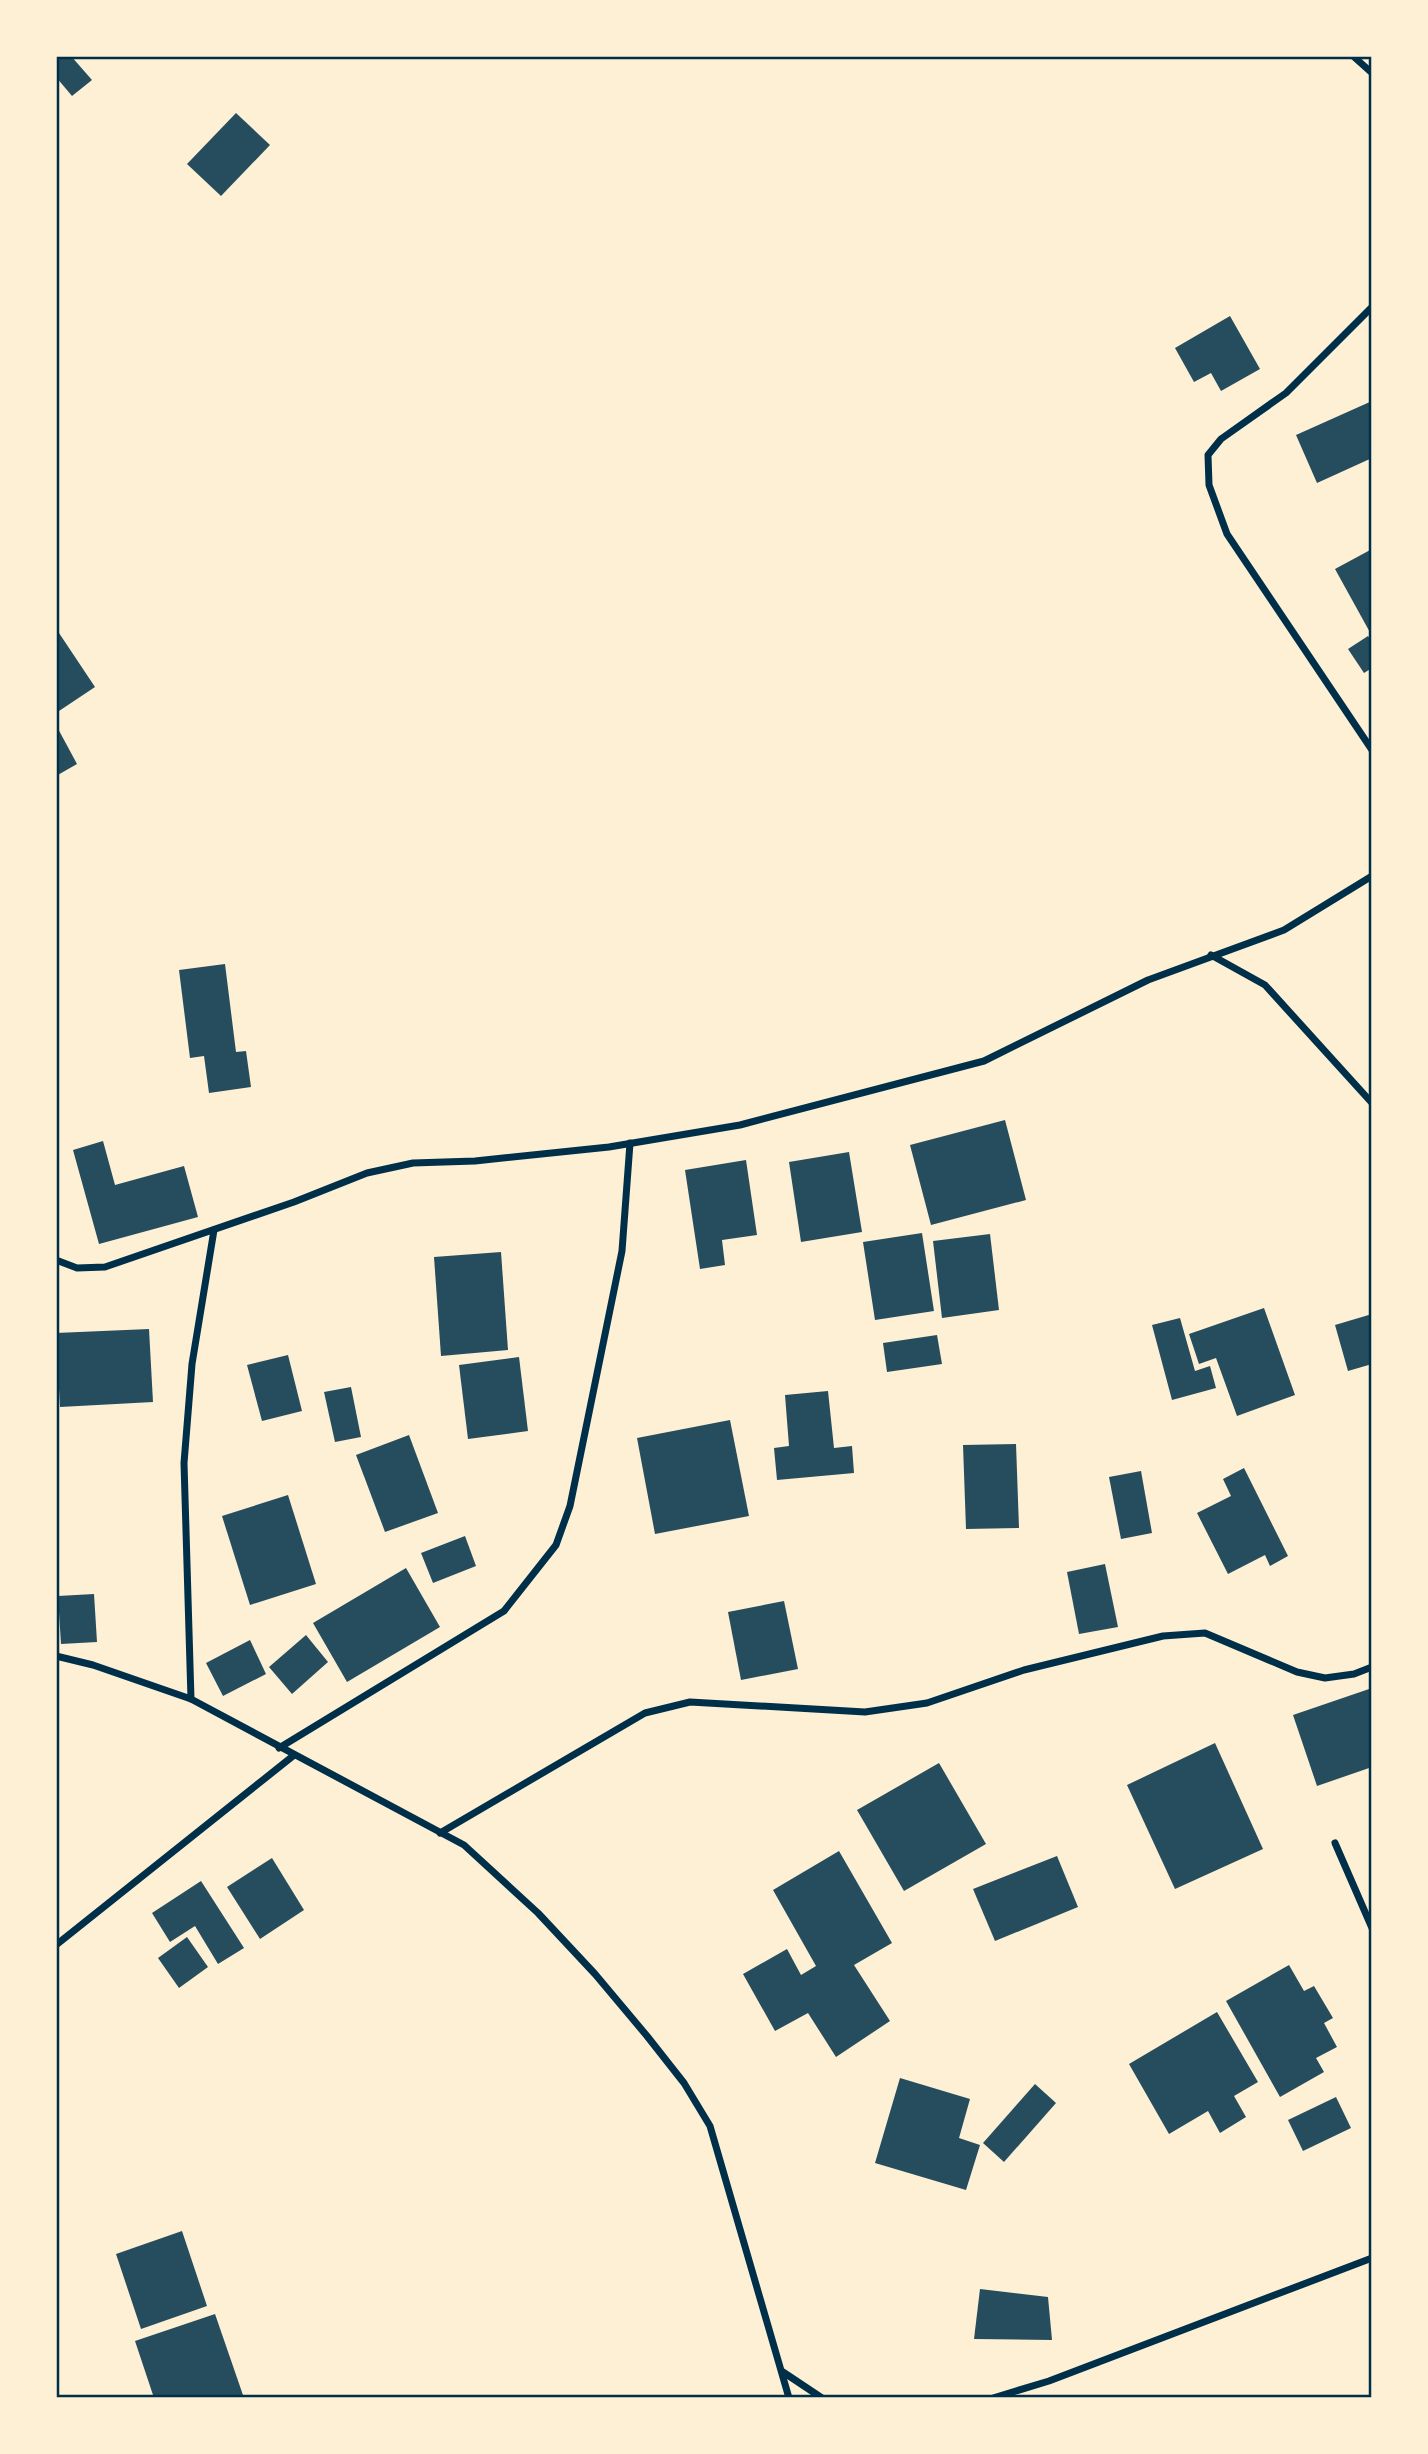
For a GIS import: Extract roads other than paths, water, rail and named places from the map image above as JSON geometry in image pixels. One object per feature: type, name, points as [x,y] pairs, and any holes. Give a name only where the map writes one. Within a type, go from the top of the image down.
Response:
[{"type":"street","points":[[1353,56],[1372,73]]},
{"type":"street","points":[[1372,307],[1286,393],[1221,439],[1208,455],[1209,485],[1227,534],[1372,750]]},
{"type":"street","points":[[56,1260],[78,1268],[105,1266],[214,1230],[367,1173],[413,1163],[489,1159],[630,1143],[740,1125],[984,1061],[1148,980],[1284,930],[1372,876]]},
{"type":"street","points":[[1212,956],[1265,985],[1372,1103]]},
{"type":"street","points":[[279,1748],[504,1611],[556,1545],[570,1506],[622,1251],[630,1143]]},
{"type":"street","points":[[191,1699],[184,1463],[192,1364],[214,1230]]},
{"type":"street","points":[[440,1833],[645,1713],[690,1702],[865,1712],[927,1703],[1024,1670],[1163,1636],[1205,1633],[1297,1672],[1325,1678],[1354,1674],[1372,1667]]},
{"type":"street","points":[[56,1656],[105,1669],[191,1699],[293,1756],[464,1845],[538,1913],[595,1974],[684,2083],[710,2126],[789,2398]]},
{"type":"street","points":[[56,1945],[293,1756]]},
{"type":"street","points":[[1335,1843],[1372,1928]]},
{"type":"street","points":[[993,2398],[1049,2381],[1372,2258]]},
{"type":"street","points":[[783,2371],[822,2398]]}]
